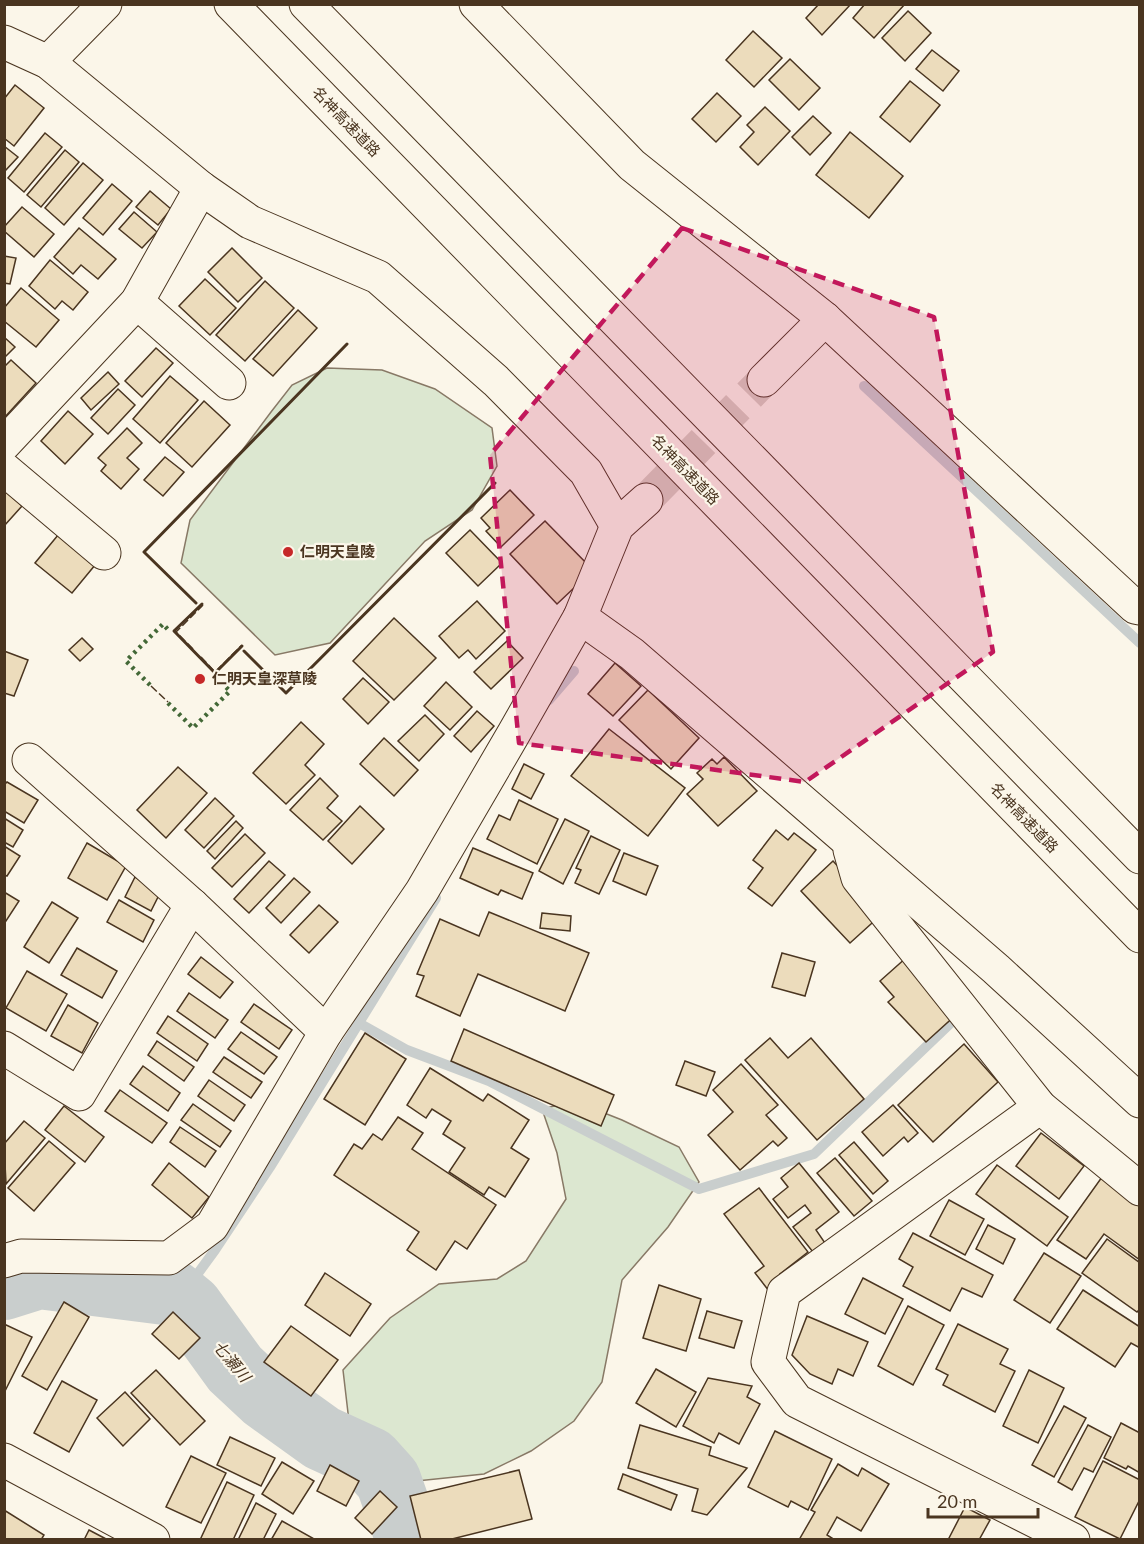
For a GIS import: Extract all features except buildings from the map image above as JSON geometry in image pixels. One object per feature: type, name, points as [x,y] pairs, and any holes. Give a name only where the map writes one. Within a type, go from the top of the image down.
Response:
[{"type":"main road","points":[[48,62],[105,4]]},
{"type":"main road","name":"名神高速道路","points":[[231,4],[1140,936]]},
{"type":"main road","points":[[306,4],[1140,857]]},
{"type":"main road","points":[[476,4],[632,165],[825,319],[1135,607],[1140,608]]},
{"type":"main road","points":[[4,42],[48,62],[201,188],[250,222],[378,277],[496,381],[586,472],[617,526]]},
{"type":"main road","points":[[4,444],[137,302],[201,188]]},
{"type":"main road","points":[[137,302],[229,382]]},
{"type":"main road","points":[[764,381],[825,319]]},
{"type":"main road","points":[[4,469],[104,553]]},
{"type":"main road","points":[[4,1261],[21,1256],[169,1258],[212,1227],[327,1032],[433,892],[580,617],[617,526],[646,500]]},
{"type":"main road","points":[[580,617],[632,654],[996,969],[1140,1101]]},
{"type":"main road","points":[[29,760],[192,905],[327,1032]]},
{"type":"main road","points":[[848,842],[858,878],[1040,1107],[1140,1189]]},
{"type":"main road","points":[[4,1048],[79,1094],[192,905]]},
{"type":"main road","points":[[1040,1107],[784,1292],[768,1362],[797,1401],[1073,1539]]},
{"type":"main road","points":[[4,1460],[153,1539]]},
{"type":"highlighted area","points":[[682,228],[934,317],[993,652],[805,782],[519,743],[490,455]]},
{"type":"green space","points":[[327,368],[382,370],[435,389],[492,428],[497,466],[472,510],[425,541],[330,643],[275,655],[181,563],[190,520],[292,385]]},
{"type":"green space","points":[[574,1101],[622,1120],[679,1147],[699,1182],[668,1227],[622,1280],[602,1382],[574,1421],[531,1451],[484,1474],[407,1482],[350,1430],[343,1370],[390,1318],[439,1284],[497,1279],[526,1261],[566,1199],[557,1153],[542,1109]]},
{"type":"waterway","points":[[864,386],[1140,643]]},
{"type":"waterway","points":[[549,700],[574,671]]},
{"type":"waterway","points":[[173,1293],[188,1287],[215,1250],[270,1167],[436,898]]},
{"type":"waterway","points":[[359,1023],[407,1050],[489,1081],[699,1189],[814,1154],[955,1019]]},
{"type":"waterway","name":"七瀬川","points":[[4,1287],[39,1276],[173,1293],[190,1307],[235,1369],[265,1397],[322,1438],[370,1460],[388,1480],[409,1540]]},
{"type":"tunnel","points":[[646,500],[764,380]]},
{"type":"hedge","points":[[150,685],[126,661],[163,624],[170,632]]},
{"type":"hedge","points":[[168,703],[193,728],[230,691],[216,678]]},
{"type":"fence","points":[[193,649],[176,632],[203,605]]},
{"type":"fence","points":[[201,657],[215,672],[242,645]]},
{"type":"fence","points":[[151,686],[168,702]]},
{"type":"wall","points":[[196,603],[144,552],[347,344]]},
{"type":"wall","points":[[244,651],[286,693],[495,483]]},
{"type":"wall","points":[[202,604],[174,631],[215,673],[242,646]]},
{"type":"place","name":"仁明天皇陵","points":[[288,552]]},
{"type":"place","name":"仁明天皇深草陵","points":[[200,679]]}]
